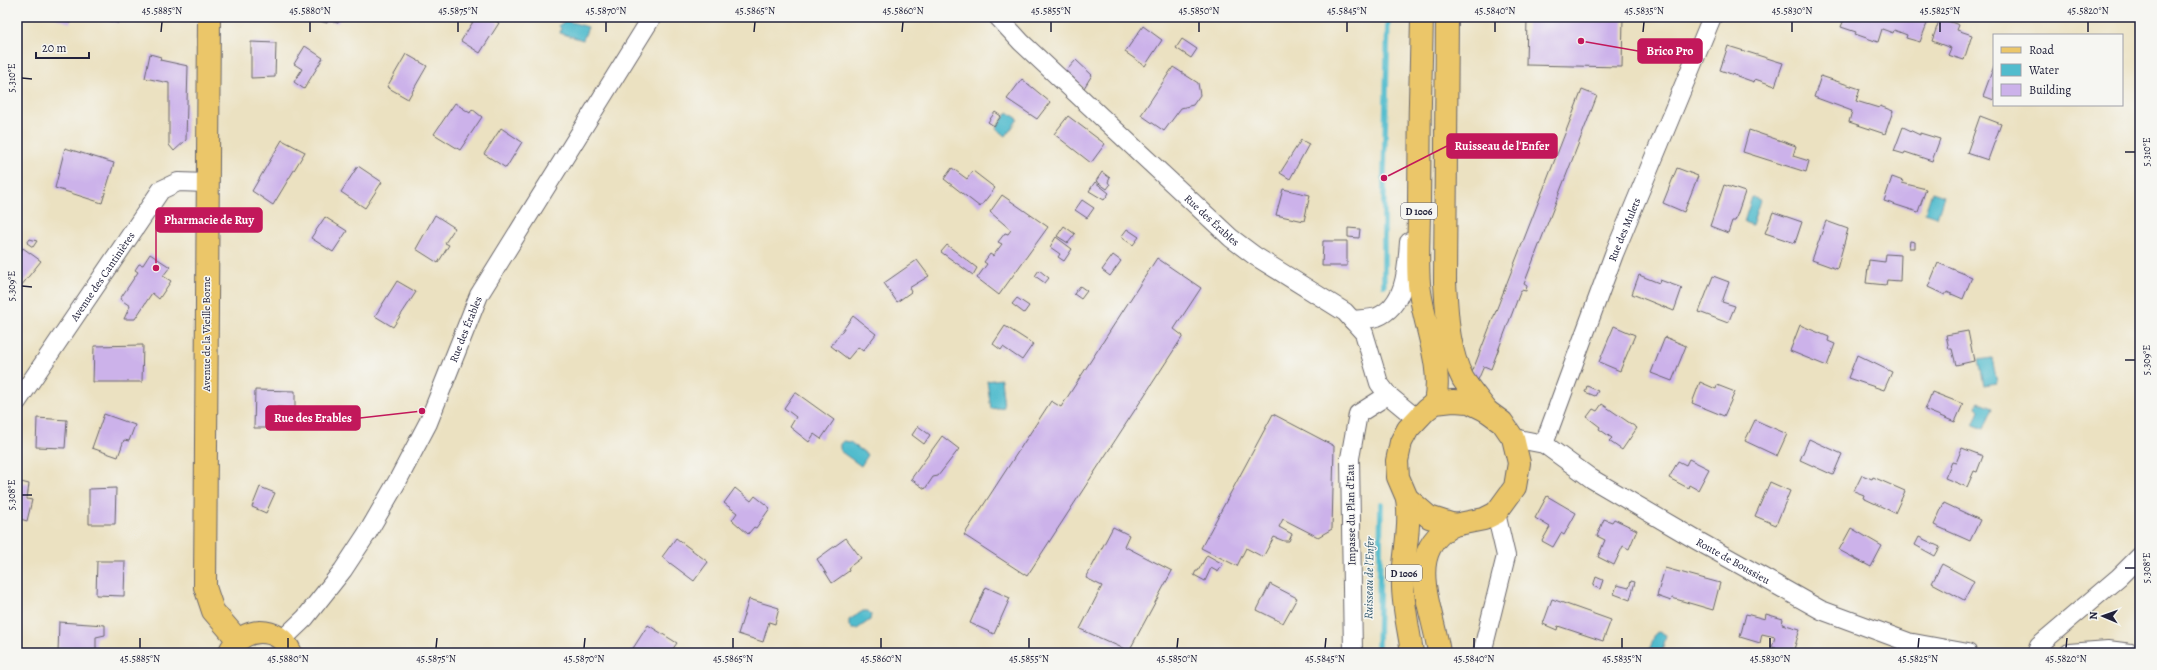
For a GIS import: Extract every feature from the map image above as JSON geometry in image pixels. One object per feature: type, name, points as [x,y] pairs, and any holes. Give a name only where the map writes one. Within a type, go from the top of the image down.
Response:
[{"type":"main road","name":"Avenue de la Vieille Borne","points":[[209,17],[205,587],[213,611],[233,646],[255,632],[264,632],[286,646]]},
{"type":"main road","name":"D 1006","points":[[1422,17],[1419,146],[1419,284],[1426,322],[1436,358],[1438,379],[1435,404]]},
{"type":"main road","name":"D 1006","points":[[1447,17],[1445,282],[1447,319],[1454,353],[1463,378],[1487,411]]},
{"type":"main road","points":[[1453,401],[1470,402],[1487,411],[1502,422],[1513,438],[1519,463],[1514,487],[1496,513],[1484,519],[1454,525],[1429,517],[1407,498],[1398,477],[1398,461],[1401,442],[1417,420],[1426,410],[1435,404],[1453,401]]},
{"type":"main road","name":"D 1006","points":[[1407,498],[1408,537],[1403,580],[1412,653]]},
{"type":"main road","name":"D 1006","points":[[1439,653],[1423,577],[1426,557],[1433,543],[1441,531],[1454,525]]},
{"type":"street","name":"Rue des Érables","points":[[286,646],[343,570],[368,532],[398,480],[428,423],[479,295],[652,17]]},
{"type":"street","name":"Rue des Érables","points":[[998,17],[1021,42],[1231,238],[1255,256],[1345,312],[1364,333],[1374,371],[1379,383],[1388,394],[1417,420]]},
{"type":"street","name":"Rue des Mulets","points":[[1544,444],[1614,254],[1712,17]]},
{"type":"street","points":[[1352,320],[1377,316],[1395,304],[1407,274],[1419,146]]},
{"type":"street","name":"Avenue des Cantinières","points":[[17,402],[161,190],[178,182],[207,183]]},
{"type":"street","name":"Impasse du Plan d'Eau","points":[[1353,653],[1350,458],[1358,414],[1388,394]]},
{"type":"street","name":"Route de Boussieu","points":[[1513,438],[1544,444],[1592,479],[1821,610],[1908,642],[1968,653]]},
{"type":"street","points":[[1482,653],[1506,556],[1496,513]]},
{"type":"street","points":[[2036,653],[2039,644],[2119,577],[2140,556]]},
{"type":"street","points":[[2069,653],[2108,650],[2131,653]]},
{"type":"water","points":[[564,20],[588,27],[583,40],[560,33],[561,29],[559,25],[563,23]]},
{"type":"water","points":[[1008,112],[1018,119],[1006,136],[996,128]]},
{"type":"water","points":[[1932,192],[1944,196],[1937,217],[1925,213]]},
{"type":"water","points":[[1752,197],[1760,200],[1752,225],[1744,222]]},
{"type":"water","points":[[1992,358],[1997,383],[1984,385],[1979,360]]},
{"type":"water","points":[[1001,379],[1004,407],[991,409],[987,381]]},
{"type":"water","points":[[1978,402],[1993,408],[1984,429],[1973,425],[1979,410],[1976,407]]},
{"type":"water","points":[[843,441],[850,442],[868,455],[861,466],[840,451],[840,444]]},
{"type":"water","points":[[863,611],[868,611],[871,614],[870,620],[857,629],[852,629],[849,626],[849,620]]},
{"type":"water","points":[[1659,631],[1666,635],[1662,653],[1652,653],[1650,648],[1655,634]]},
{"type":"building","points":[[53,17],[72,17],[70,23]]},
{"type":"building","points":[[95,17],[119,17],[118,23]]},
{"type":"building","points":[[306,17],[340,17],[338,23],[328,20],[327,23]]},
{"type":"building","points":[[476,17],[490,17],[499,23],[480,53],[461,41]]},
{"type":"building","points":[[1527,17],[1623,17],[1622,67],[1526,65]]},
{"type":"building","points":[[1845,17],[1880,17],[1886,19],[1886,17],[1916,17],[1928,21],[1920,42],[1906,38],[1907,35],[1894,30],[1893,33],[1882,29],[1878,42],[1855,34],[1856,32],[1841,27]]},
{"type":"building","points":[[1940,18],[1959,25],[1957,30],[1972,35],[1964,60],[1948,55],[1951,48],[1932,41]]},
{"type":"building","points":[[1143,26],[1162,40],[1145,66],[1125,52]]},
{"type":"building","points":[[1182,39],[1197,49],[1191,58],[1176,48]]},
{"type":"building","points":[[251,42],[276,43],[275,77],[251,78]]},
{"type":"building","points":[[305,46],[323,58],[304,89],[294,82],[302,69],[294,64]]},
{"type":"building","points":[[1728,46],[1783,63],[1775,86],[1755,79],[1754,82],[1720,70]]},
{"type":"building","points":[[150,54],[161,57],[160,60],[188,66],[186,140],[174,151],[169,145],[169,83],[145,78]]},
{"type":"building","points":[[406,54],[427,66],[408,99],[387,87]]},
{"type":"building","points":[[1076,60],[1092,75],[1084,88],[1066,71]]},
{"type":"building","points":[[1173,67],[1198,83],[1200,95],[1193,105],[1181,108],[1164,131],[1141,115]]},
{"type":"building","points":[[1993,69],[1993,100],[1983,96]]},
{"type":"building","points":[[1821,76],[1860,89],[1856,101],[1879,108],[1880,106],[1893,111],[1885,134],[1849,122],[1852,111],[1814,97]]},
{"type":"building","points":[[1022,79],[1050,102],[1037,119],[1007,99]]},
{"type":"building","points":[[1582,90],[1597,96],[1524,284],[1527,286],[1526,291],[1521,290],[1491,369],[1484,366],[1478,380],[1471,375]]},
{"type":"building","points":[[455,103],[470,113],[472,109],[482,117],[460,150],[434,134]]},
{"type":"building","points":[[995,112],[1001,116],[994,126],[988,122]]},
{"type":"building","points":[[1068,116],[1105,144],[1091,163],[1054,134]]},
{"type":"building","points":[[1980,116],[2001,124],[1988,160],[1967,153]]},
{"type":"building","points":[[1903,127],[1920,135],[1920,133],[1940,139],[1932,161],[1905,152],[1904,154],[1894,151]]},
{"type":"building","points":[[501,128],[522,142],[506,168],[484,154]]},
{"type":"building","points":[[1749,130],[1796,146],[1793,156],[1809,161],[1806,172],[1743,152]]},
{"type":"building","points":[[282,140],[305,152],[273,205],[252,191]]},
{"type":"building","points":[[1301,140],[1309,144],[1290,179],[1280,173]]},
{"type":"building","points":[[65,148],[114,163],[102,203],[55,188]]},
{"type":"building","points":[[358,166],[382,182],[365,208],[341,192]]},
{"type":"building","points":[[952,168],[967,179],[973,171],[995,188],[980,207],[944,179]]},
{"type":"building","points":[[1677,168],[1698,176],[1684,212],[1663,203]]},
{"type":"building","points":[[1102,172],[1110,178],[1108,182],[1110,185],[1107,189],[1096,181]]},
{"type":"building","points":[[1892,177],[1903,181],[1902,183],[1926,189],[1918,212],[1884,201]]},
{"type":"building","points":[[1095,182],[1109,193],[1104,200],[1089,191]]},
{"type":"building","points":[[1724,185],[1745,192],[1735,221],[1732,221],[1728,233],[1710,226]]},
{"type":"building","points":[[1283,189],[1310,195],[1304,221],[1276,215]]},
{"type":"building","points":[[1002,195],[1048,227],[999,295],[977,278],[987,264],[984,262],[990,254],[993,256],[1002,244],[998,242],[1005,233],[1008,234],[1011,230],[990,212]]},
{"type":"building","points":[[1082,200],[1094,208],[1087,218],[1075,210]]},
{"type":"building","points":[[1773,212],[1802,222],[1795,243],[1765,233]]},
{"type":"building","points":[[435,215],[455,228],[445,243],[449,245],[438,263],[416,249]]},
{"type":"building","points":[[325,217],[347,231],[333,252],[311,238]]},
{"type":"building","points":[[1826,221],[1848,229],[1837,269],[1812,260]]},
{"type":"building","points":[[1064,226],[1075,234],[1068,243],[1057,236]]},
{"type":"building","points":[[1348,228],[1360,229],[1359,238],[1348,237]]},
{"type":"building","points":[[1127,229],[1139,237],[1133,245],[1121,237]]},
{"type":"building","points":[[1056,237],[1072,249],[1064,261],[1058,257],[1060,254],[1050,247]]},
{"type":"building","points":[[30,239],[37,241],[33,247],[27,243]]},
{"type":"building","points":[[1323,241],[1347,241],[1347,266],[1322,266]]},
{"type":"building","points":[[1910,241],[1915,242],[1915,248],[1909,248]]},
{"type":"building","points":[[947,245],[977,268],[973,275],[941,252]]},
{"type":"building","points":[[23,248],[41,261],[21,286],[17,283],[17,257]]},
{"type":"building","points":[[150,254],[170,267],[163,276],[171,281],[159,299],[152,293],[135,319],[124,319],[130,306],[120,299],[138,272],[135,270],[139,264],[143,265]]},
{"type":"building","points":[[1886,254],[1901,255],[1900,281],[1887,280],[1886,285],[1866,283],[1869,260],[1885,262]]},
{"type":"building","points":[[1113,255],[1121,261],[1110,276],[1102,270]]},
{"type":"building","points":[[1157,258],[1201,288],[1174,329],[1183,336],[1027,576],[964,535],[1051,401],[1061,407]]},
{"type":"building","points":[[917,260],[929,276],[909,288],[911,292],[897,302],[884,283]]},
{"type":"building","points":[[1938,263],[1972,277],[1963,299],[1947,292],[1945,295],[1928,287]]},
{"type":"building","points":[[1039,270],[1049,278],[1045,283],[1035,276]]},
{"type":"building","points":[[1639,275],[1659,283],[1660,280],[1682,288],[1674,311],[1632,294]]},
{"type":"building","points":[[1713,276],[1729,282],[1722,302],[1735,306],[1728,323],[1699,312]]},
{"type":"building","points":[[397,281],[416,292],[393,327],[375,316]]},
{"type":"building","points":[[1080,286],[1087,291],[1081,299],[1074,294]]},
{"type":"building","points":[[1017,298],[1029,306],[1024,313],[1012,304]]},
{"type":"building","points":[[853,316],[876,334],[863,351],[858,347],[848,359],[831,346]]},
{"type":"building","points":[[1800,325],[1829,337],[1828,341],[1835,344],[1827,366],[1790,351]]},
{"type":"building","points":[[1005,326],[1033,344],[1022,360],[1003,347],[1001,350],[993,344]]},
{"type":"building","points":[[1614,326],[1635,335],[1620,371],[1599,362]]},
{"type":"building","points":[[1968,331],[1974,361],[1956,365],[1952,349],[1949,349],[1946,335]]},
{"type":"building","points":[[1665,337],[1686,346],[1672,381],[1651,373]]},
{"type":"building","points":[[143,345],[142,382],[93,382],[94,346]]},
{"type":"building","points":[[1857,355],[1892,372],[1884,390],[1848,378]]},
{"type":"building","points":[[1700,382],[1716,389],[1717,385],[1735,392],[1724,416],[1692,403]]},
{"type":"building","points":[[1587,386],[1598,391],[1595,396],[1585,392]]},
{"type":"building","points":[[255,390],[295,391],[295,408],[277,407],[270,414],[271,428],[254,428]]},
{"type":"building","points":[[795,392],[834,420],[821,439],[814,434],[809,442],[790,427],[796,417],[784,408]]},
{"type":"building","points":[[1932,392],[1963,404],[1955,422],[1925,410]]},
{"type":"building","points":[[1602,404],[1637,428],[1622,450],[1609,441],[1612,438],[1599,429],[1600,427],[1587,417],[1593,409],[1597,411]]},
{"type":"building","points":[[104,414],[135,425],[129,441],[124,440],[118,457],[92,448]]},
{"type":"building","points":[[1273,414],[1334,446],[1332,529],[1318,537],[1283,519],[1279,527],[1292,534],[1289,541],[1284,541],[1274,537],[1263,557],[1246,548],[1237,566],[1201,548]]},
{"type":"building","points":[[37,418],[67,420],[65,448],[36,447]]},
{"type":"building","points":[[1755,420],[1787,434],[1777,456],[1745,441]]},
{"type":"building","points":[[918,426],[930,435],[924,444],[912,435]]},
{"type":"building","points":[[942,436],[959,449],[938,476],[933,477],[925,489],[911,479]]},
{"type":"building","points":[[1809,439],[1842,454],[1833,475],[1800,460]]},
{"type":"building","points":[[1962,448],[1983,456],[1977,472],[1974,471],[1967,487],[1945,478],[1952,462],[1956,463]]},
{"type":"building","points":[[1689,459],[1709,469],[1698,490],[1689,485],[1688,488],[1669,478],[1678,461],[1686,465]]},
{"type":"building","points":[[1862,475],[1872,479],[1873,477],[1905,491],[1895,513],[1863,498],[1864,495],[1854,491]]},
{"type":"building","points":[[17,481],[29,484],[27,499],[32,500],[27,521],[17,518]]},
{"type":"building","points":[[1770,482],[1790,491],[1776,525],[1755,516]]},
{"type":"building","points":[[260,487],[275,493],[266,513],[252,507]]},
{"type":"building","points":[[116,488],[115,524],[89,524],[89,489]]},
{"type":"building","points":[[735,488],[751,501],[755,496],[770,508],[756,528],[754,527],[748,534],[732,520],[737,513],[724,503]]},
{"type":"building","points":[[1547,496],[1576,513],[1564,535],[1561,533],[1553,547],[1542,541],[1550,527],[1535,518]]},
{"type":"building","points":[[1944,503],[1980,520],[1970,541],[1934,525]]},
{"type":"building","points":[[1604,519],[1612,522],[1614,519],[1637,530],[1629,549],[1623,546],[1614,565],[1598,557],[1605,540],[1597,536]]},
{"type":"building","points":[[1113,527],[1129,535],[1124,546],[1172,571],[1129,651],[1080,629],[1102,586],[1086,578]]},
{"type":"building","points":[[1851,528],[1882,546],[1871,567],[1839,550]]},
{"type":"building","points":[[1919,537],[1940,547],[1935,556],[1915,545]]},
{"type":"building","points":[[676,538],[708,562],[694,581],[662,557]]},
{"type":"building","points":[[846,538],[861,558],[848,568],[849,571],[832,583],[817,559]]},
{"type":"building","points":[[1207,555],[1223,564],[1218,572],[1211,568],[1205,581],[1194,575]]},
{"type":"building","points":[[97,561],[125,561],[124,596],[96,595]]},
{"type":"building","points":[[1942,564],[1974,581],[1964,600],[1932,583]]},
{"type":"building","points":[[1665,568],[1720,583],[1713,610],[1672,598],[1671,601],[1657,596]]},
{"type":"building","points":[[1596,577],[1603,580],[1600,589],[1593,586]]},
{"type":"building","points":[[1631,581],[1635,582],[1630,600],[1614,594],[1617,585],[1629,588]]},
{"type":"building","points":[[1270,584],[1297,598],[1283,623],[1257,610]]},
{"type":"building","points":[[986,587],[1010,598],[994,634],[970,623]]},
{"type":"building","points":[[749,599],[779,608],[775,624],[769,622],[763,642],[738,634]]},
{"type":"building","points":[[1552,599],[1611,620],[1603,641],[1558,626],[1557,630],[1543,624]]},
{"type":"building","points":[[1746,614],[1765,619],[1766,614],[1783,619],[1782,624],[1800,629],[1793,653],[1772,647],[1775,637],[1762,634],[1760,643],[1740,637]]},
{"type":"building","points":[[59,622],[105,625],[105,635],[96,637],[96,653],[58,653]]},
{"type":"building","points":[[648,625],[677,643],[670,653],[630,653]]},
{"type":"waterway","name":"Ruisseau de l'Enfer","points":[[1384,285],[1384,178],[1388,17]]},
{"type":"waterway","name":"Ruisseau de l'Enfer","points":[[1378,653],[1381,504]]},
{"type":"place","name":"Brico Pro","points":[[1581,41]]},
{"type":"place","name":"Ruisseau de l'Enfer","points":[[1384,178]]},
{"type":"place","name":"Pharmacie de Ruy","points":[[156,268]]},
{"type":"place","name":"Rue des Erables","points":[[422,411]]}]
